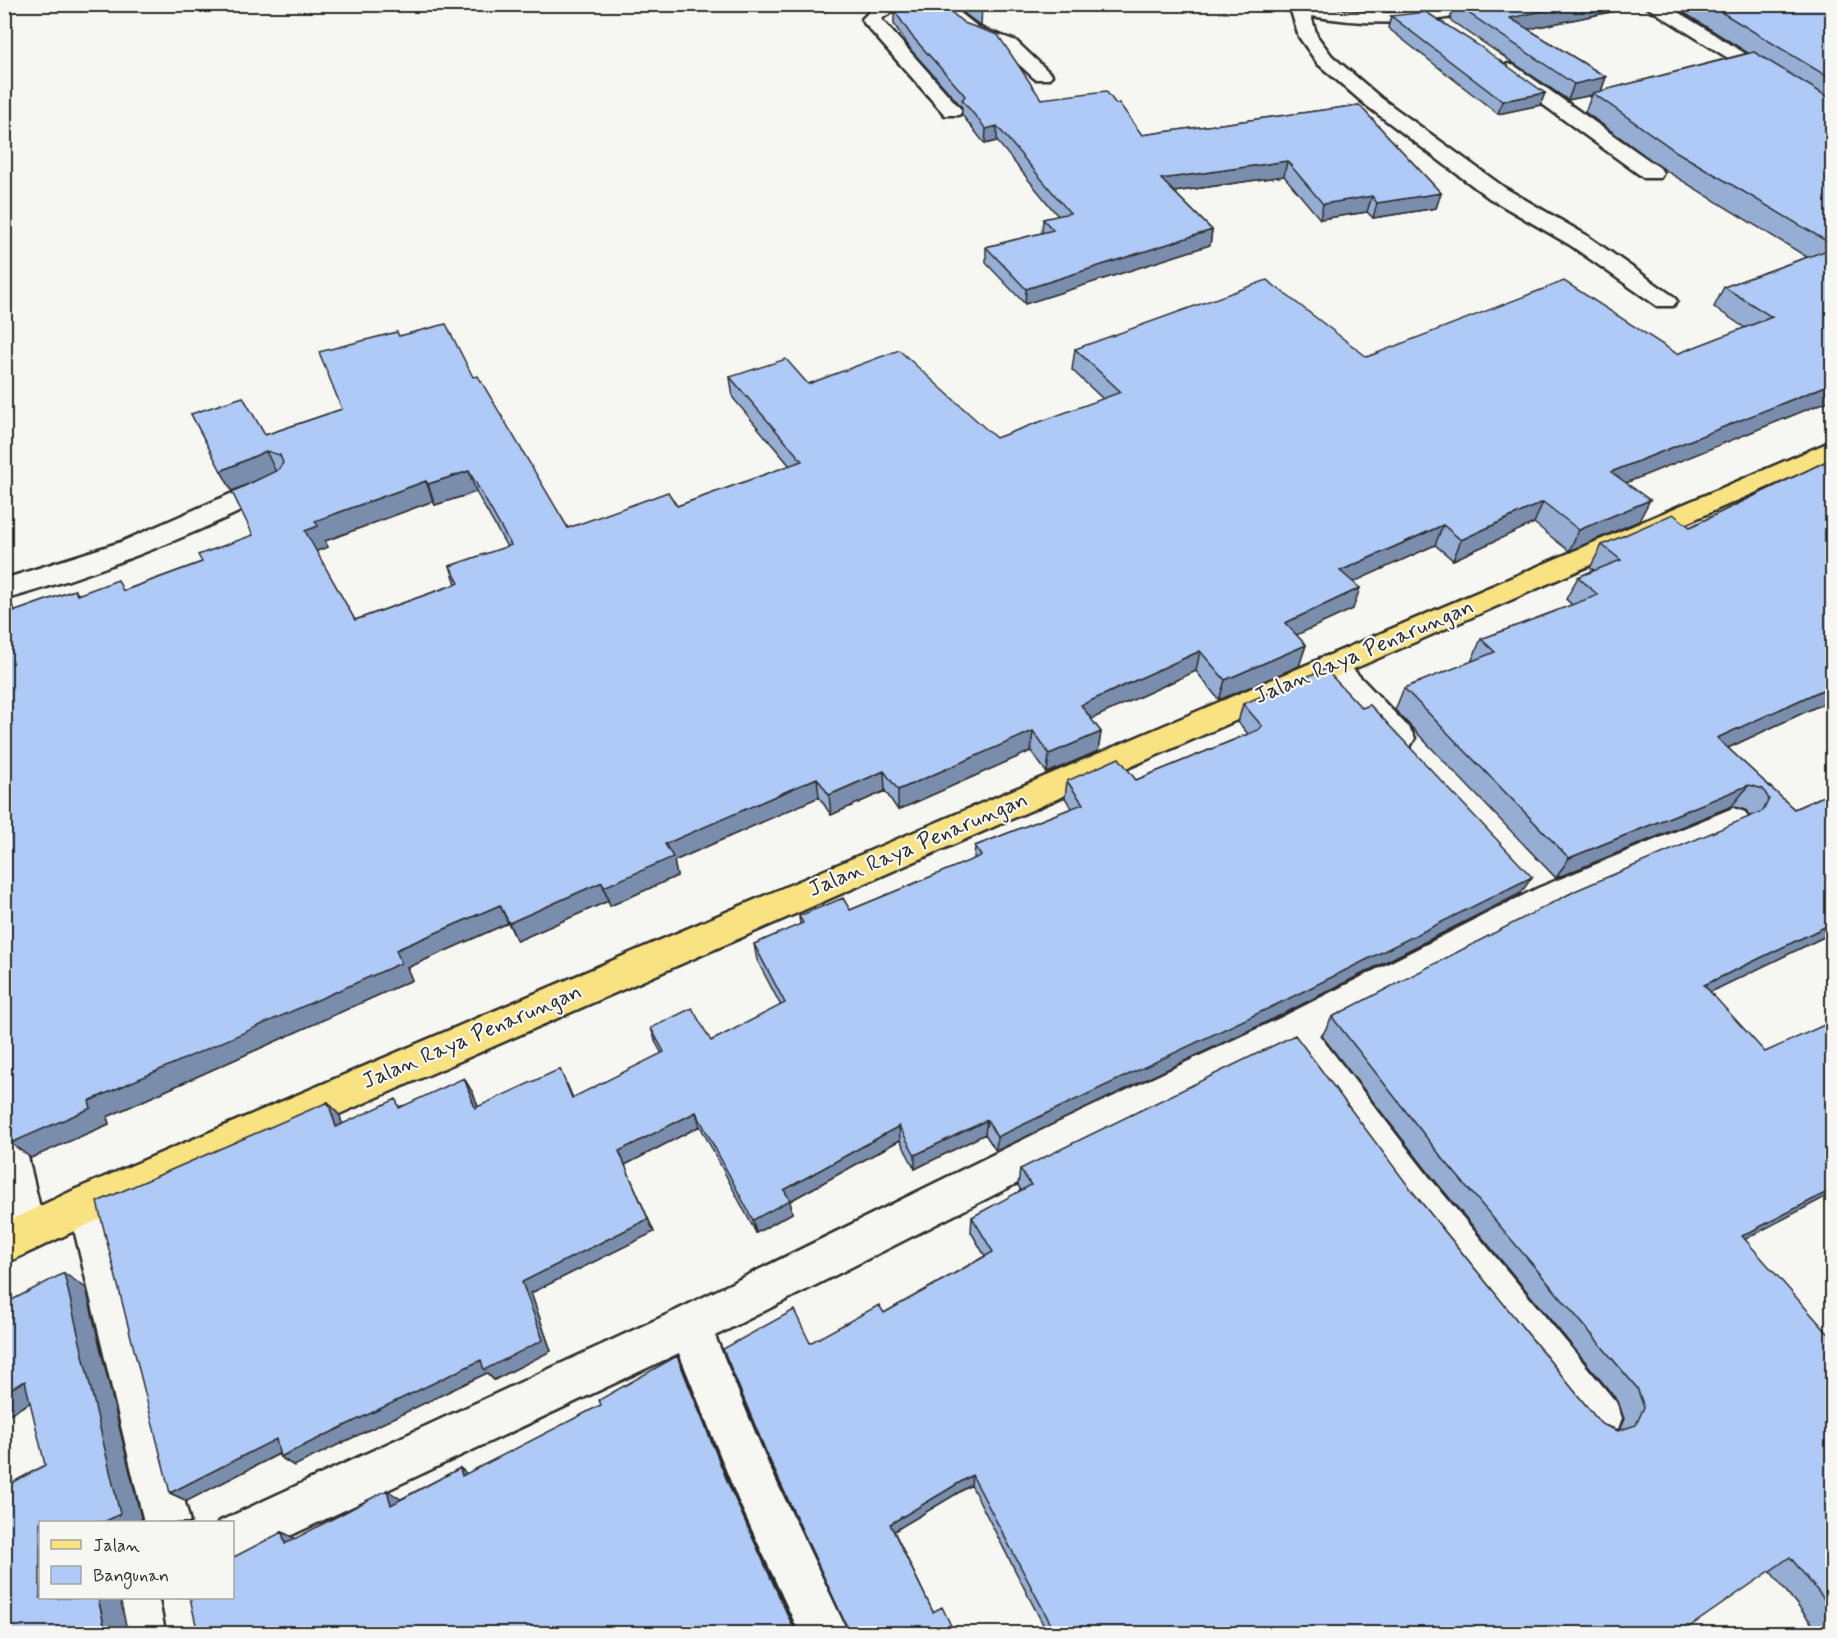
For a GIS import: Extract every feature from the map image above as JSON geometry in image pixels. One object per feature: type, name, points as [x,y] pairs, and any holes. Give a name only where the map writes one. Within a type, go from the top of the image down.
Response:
[{"type":"main road","name":"Jalan Raya Penarungan","points":[[15,1238],[87,1204],[1833,449]]},
{"type":"street","points":[[896,4],[879,10],[871,19],[952,111]]},
{"type":"street","points":[[937,4],[971,31],[1009,45],[1042,75]]},
{"type":"street","points":[[1291,6],[1330,15],[1373,20],[1429,18],[1490,4]]},
{"type":"street","points":[[1651,4],[1833,115]]},
{"type":"street","points":[[1291,6],[1308,37],[1325,60],[1374,102],[1497,193],[1578,240],[1665,301]]},
{"type":"street","points":[[1429,18],[1448,30]]},
{"type":"street","points":[[1494,60],[1652,173]]},
{"type":"street","points":[[4,590],[131,549],[212,515],[277,483]]},
{"type":"street","points":[[1331,666],[1420,760]]},
{"type":"street","points":[[234,1539],[690,1326],[1055,1144],[1293,1030],[1538,885],[1733,821]]},
{"type":"street","points":[[1293,1030],[1416,1192],[1600,1418]]},
{"type":"street","points":[[4,1136],[15,1238]]},
{"type":"street","points":[[87,1204],[167,1521]]},
{"type":"street","points":[[690,1326],[733,1438],[780,1547],[825,1634]]},
{"type":"street","points":[[185,1599],[192,1634]]},
{"type":"building","points":[[942,4],[964,23],[998,35],[1041,99],[1106,91],[1116,104],[1119,103],[1142,135],[1359,105],[1441,193],[1377,203],[1372,196],[1323,204],[1287,161],[1161,179],[1212,230],[1026,289],[986,247],[1053,230],[1043,219],[1070,213],[997,126],[986,129],[962,100],[965,96],[911,35],[894,10]]},
{"type":"building","points":[[1455,4],[1574,4],[1510,18],[1606,77],[1574,84]]},
{"type":"building","points":[[1708,4],[1833,4],[1833,80]]},
{"type":"building","points":[[1426,12],[1481,47],[1545,93],[1502,101],[1391,16]]},
{"type":"building","points":[[1754,52],[1833,100],[1833,245],[1677,152],[1593,93]]},
{"type":"building","points":[[1833,248],[1833,383],[1611,472],[1650,500],[1579,530],[1543,502],[1461,540],[1443,525],[1340,571],[1360,588],[1285,623],[1306,645],[1225,680],[1200,651],[1081,705],[1101,732],[1049,754],[1033,731],[898,790],[884,771],[829,795],[817,778],[665,844],[673,857],[604,887],[602,882],[509,923],[500,905],[396,950],[401,963],[89,1101],[91,1108],[11,1143],[4,1121],[4,598],[10,613],[75,590],[77,595],[118,580],[123,591],[202,562],[198,555],[253,535],[232,492],[278,470],[283,463],[280,455],[266,451],[221,471],[191,414],[243,397],[265,435],[342,409],[319,352],[397,332],[399,336],[446,324],[473,377],[478,376],[568,528],[668,492],[677,506],[802,461],[730,377],[786,359],[808,384],[899,350],[996,438],[1121,392],[1075,349],[1267,280],[1367,357],[1564,281],[1677,354],[1772,317],[1724,287]],"holes":[[[469,471],[511,545],[450,566],[459,583],[355,620],[305,531],[318,526],[315,521],[426,481],[428,484]]]},
{"type":"building","points":[[1833,458],[1833,685],[1717,738],[1794,809],[1833,792],[1833,923],[1704,985],[1765,1052],[1833,1021],[1833,1189],[1742,1236],[1833,1339],[1833,1610],[1790,1557],[1679,1634],[1048,1634],[1054,1630],[972,1475],[890,1524],[933,1612],[942,1607],[955,1634],[198,1634],[190,1599],[234,1599],[234,1557],[282,1532],[285,1544],[387,1490],[391,1505],[460,1468],[462,1476],[601,1405],[599,1400],[677,1356],[730,1488],[794,1629],[848,1629],[767,1454],[723,1349],[794,1310],[810,1343],[879,1305],[884,1313],[993,1252],[972,1217],[1031,1185],[1020,1169],[1295,1035],[1412,1191],[1601,1424],[1618,1431],[1636,1425],[1644,1407],[1637,1388],[1444,1160],[1332,1017],[1577,890],[1763,811],[1769,799],[1763,789],[1749,785],[1569,858],[1404,688],[1495,652],[1481,639],[1598,595],[1578,577],[1621,560],[1602,545],[1673,514],[1690,527]]},
{"type":"building","points":[[1325,669],[1362,708],[1370,705],[1532,877],[1286,1000],[997,1137],[987,1120],[915,1155],[899,1126],[784,1190],[790,1200],[753,1220],[696,1112],[619,1151],[648,1219],[522,1282],[543,1340],[484,1370],[481,1360],[280,1457],[276,1439],[170,1493],[97,1202],[328,1102],[336,1127],[396,1099],[399,1108],[464,1078],[475,1108],[560,1069],[572,1098],[664,1052],[651,1028],[692,1008],[711,1041],[785,1003],[754,944],[803,923],[799,916],[843,898],[850,910],[981,856],[975,846],[1083,804],[1067,781],[1119,758],[1136,780],[1258,730],[1262,726],[1243,704]]},
{"type":"building","points":[[64,1273],[120,1514],[106,1521],[39,1521],[39,1599],[98,1599],[106,1634],[4,1634],[4,1487],[45,1465],[25,1381],[4,1392],[4,1304]]},
{"type":"waterway","points":[[773,4],[825,10],[840,4]]}]
